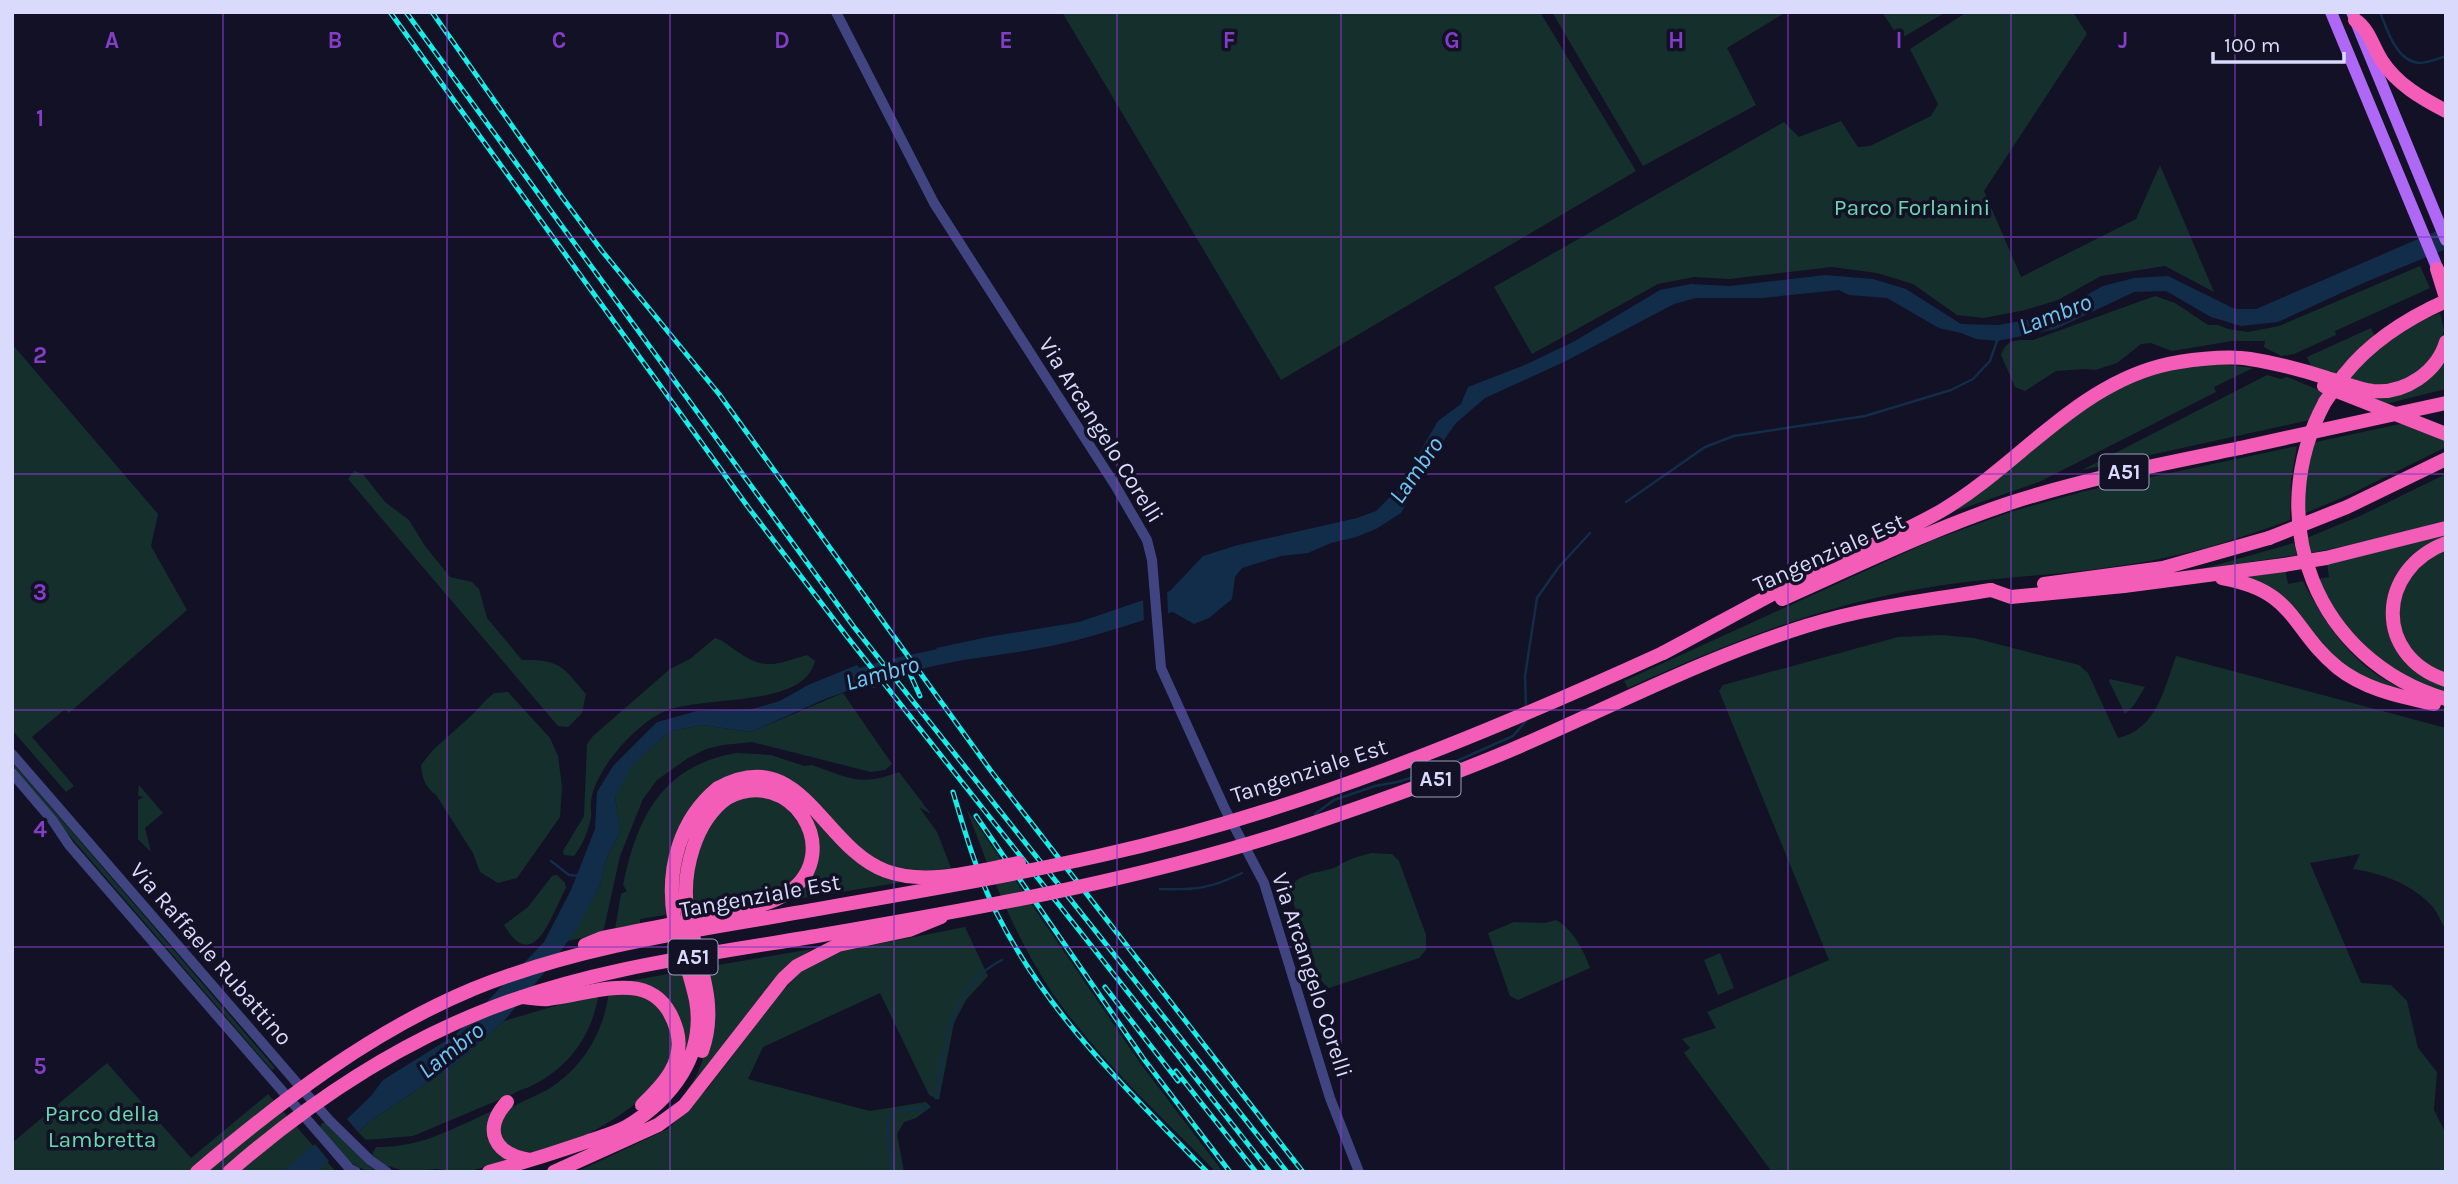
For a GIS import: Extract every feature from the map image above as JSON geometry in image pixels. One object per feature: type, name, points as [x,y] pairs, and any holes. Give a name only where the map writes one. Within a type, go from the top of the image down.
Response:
[{"type":"highway","points":[[2354,16],[2392,74],[2411,91],[2446,111]]},
{"type":"highway","points":[[2435,264],[2446,300],[2426,310],[2374,345],[2344,375],[2325,402],[2306,445],[2298,489],[2299,532],[2312,582],[2335,622],[2371,660],[2405,683],[2446,699]]},
{"type":"highway","points":[[1849,562],[1940,511],[2096,394],[2125,379],[2160,366],[2190,360],[2246,358],[2274,363],[2358,388],[2389,391],[2426,373],[2436,363],[2446,342]]},
{"type":"highway","points":[[2219,359],[2264,364],[2293,373],[2370,406],[2446,434]]},
{"type":"highway","name":"Tangenziale Est","points":[[197,1172],[324,1071],[396,1026],[471,990],[533,967],[642,940],[945,888],[1100,856],[1212,827],[1381,772],[1496,727],[1663,653],[1849,562],[1953,523],[2109,475],[2446,402]]},
{"type":"highway","name":"Tangenziale Est","points":[[229,1172],[308,1107],[390,1057],[452,1024],[522,997],[622,970],[949,914],[1156,869],[1307,826],[1509,751],[1743,648],[1805,626],[1862,610],[1991,590],[2064,587],[2163,568],[2269,538],[2347,507],[2446,460]]},
{"type":"highway","points":[[2064,587],[2196,577],[2284,565],[2326,558],[2446,528]]},
{"type":"highway","points":[[2446,543],[2422,554],[2404,573],[2395,592],[2392,611],[2396,635],[2407,654],[2421,668],[2446,680]]},
{"type":"highway","points":[[2196,577],[2221,578],[2258,587],[2276,597],[2289,609],[2323,653],[2350,677],[2372,688],[2446,706]]},
{"type":"highway","points":[[622,1142],[671,1103],[686,1085],[704,1046],[709,1004],[687,908],[686,884],[692,853],[702,826],[732,781],[752,777],[787,785],[805,798],[855,854],[878,868],[903,876],[929,877],[1055,857],[1100,856]]},
{"type":"highway","points":[[489,1172],[587,1142],[624,1127],[653,1108],[667,1094],[689,1063],[695,1046],[696,1003],[674,918],[673,874],[681,836],[702,801],[723,793],[763,791],[784,798],[802,815],[810,832],[812,850],[809,866],[797,885],[785,895],[749,908],[602,938],[579,948],[567,957]]},
{"type":"highway","points":[[554,1172],[659,1125],[684,1106],[783,979],[804,961],[838,945],[909,930],[949,914]]},
{"type":"highway","points":[[522,997],[549,999],[614,986],[642,990],[662,1003],[674,1023],[678,1049],[671,1072],[663,1083],[636,1111],[587,1142]]},
{"type":"highway","points":[[507,1102],[494,1120],[495,1139],[500,1148],[509,1154],[531,1160]]},
{"type":"main road","points":[[2331,12],[2446,289]]},
{"type":"main road","points":[[2354,16],[2446,240]]},
{"type":"street","name":"Via Arcangelo Corelli","points":[[836,12],[934,203],[1115,485],[1147,540],[1152,560],[1163,674],[1225,809],[1264,883],[1330,1098],[1359,1172]]},
{"type":"street","name":"Via Raffaele Rubattino","points":[[12,754],[329,1120],[370,1160],[387,1172]]},
{"type":"street","name":"Via Raffaele Rubattino","points":[[12,773],[53,821],[69,845],[275,1084],[349,1169],[356,1172]]},
{"type":"green space","points":[[1062,12],[1540,12],[1636,171],[1281,380]]},
{"type":"green space","points":[[1552,12],[1786,12],[1727,48],[1756,105],[1643,166]]},
{"type":"green space","points":[[1882,12],[1946,12],[1900,39]]},
{"type":"green space","name":"Parco Forlanini","points":[[1967,12],[2073,12],[2087,34],[1984,191],[2021,277],[2136,219],[2160,165],[2214,292],[2165,266],[2101,276],[2058,300],[1984,318],[1957,315],[1913,284],[1877,273],[1832,267],[1729,279],[1694,277],[1658,284],[1532,354],[1494,287],[1784,122],[1799,137],[1841,121],[1858,147],[1870,146],[1931,116],[1938,104],[1910,49]]},
{"type":"green space","points":[[2420,266],[2430,288],[2335,331],[2336,335],[2294,354],[2281,356],[2264,347],[2265,341],[2232,341],[2172,351],[2151,343],[2141,344],[2117,363],[2095,370],[2056,371],[2025,391],[2015,387],[2001,355],[2006,345],[2013,341],[2033,340],[2155,296],[2175,303],[2208,325],[2248,332],[2279,326]]},
{"type":"green space","points":[[2440,313],[2444,330],[2439,347],[2422,370],[2388,387],[2346,381],[2388,341]]},
{"type":"green space","points":[[2371,328],[2375,337],[2337,374],[2311,366],[2307,357]]},
{"type":"green space","points":[[12,344],[158,514],[151,546],[187,610],[69,713],[65,709],[32,737],[74,786],[66,792],[12,730]]},
{"type":"green space","points":[[2446,354],[2446,389],[2385,404],[2367,395],[2389,394]]},
{"type":"green space","points":[[2220,364],[2253,368],[2214,387],[2216,392],[2039,482],[1958,510],[1957,507],[2107,392],[2176,367]]},
{"type":"green space","points":[[2267,375],[2281,379],[2287,377],[2324,392],[2310,420],[2082,470]]},
{"type":"green space","points":[[2405,423],[2446,441],[2446,447],[2353,493],[2301,515],[2311,443]]},
{"type":"green space","points":[[2297,446],[2291,480],[2290,520],[2271,527],[2152,561],[1951,584],[1886,595],[1773,628],[1628,688],[1624,681],[1933,540],[2013,511],[2085,491]]},
{"type":"green space","points":[[354,471],[363,474],[385,502],[409,520],[425,546],[450,577],[472,582],[479,589],[487,618],[522,660],[553,663],[572,677],[586,694],[582,713],[568,727],[558,726],[348,479]]},
{"type":"green space","points":[[2446,474],[2446,524],[2307,554],[2304,539],[2360,516]]},
{"type":"green space","points":[[2446,532],[2446,539],[2418,556],[2400,572],[2393,582],[2388,608],[2389,627],[2446,683],[2446,693],[2414,682],[2370,651],[2336,613],[2318,579],[2329,577],[2327,563]]},
{"type":"green space","points":[[2294,543],[2297,555],[2202,569]]},
{"type":"green space","points":[[2446,548],[2446,675],[2416,659],[2399,629],[2399,592],[2429,555]]},
{"type":"green space","points":[[2285,569],[2288,584],[2303,581],[2321,614],[2357,658],[2386,681],[2403,689],[2402,692],[2341,667],[2275,592],[2249,577],[2249,574]]},
{"type":"green space","points":[[1942,635],[1974,638],[2079,665],[2088,673],[2118,738],[2142,726],[2150,717],[2163,694],[2176,656],[2446,728],[2446,930],[2432,906],[2415,891],[2374,873],[2353,869],[2360,854],[2310,863],[2361,983],[2391,985],[2407,1001],[2418,1048],[2437,1072],[2434,1110],[2446,1134],[2446,1172],[1772,1172],[1684,1053],[1690,1048],[1682,1039],[1716,1028],[1707,1012],[1829,960],[1719,691],[1723,685],[1898,637]]},
{"type":"green space","points":[[715,638],[748,658],[764,664],[780,663],[807,655],[815,661],[806,677],[791,687],[770,694],[676,708],[648,721],[607,764],[594,789],[590,822],[582,843],[574,856],[564,855],[563,851],[584,816],[587,744],[670,669],[690,659]]},
{"type":"green space","points":[[2110,679],[2145,687],[2125,714],[2109,681]]},
{"type":"green space","points":[[508,692],[550,738],[558,756],[562,786],[560,817],[517,878],[498,883],[480,872],[473,853],[423,778],[421,765],[433,750],[494,693]]},
{"type":"green space","points":[[843,693],[892,764],[885,770],[871,772],[752,742],[706,749],[688,758],[657,780],[643,799],[620,856],[603,933],[568,941],[600,885],[607,857],[620,832],[615,796],[633,763],[670,731],[702,725],[751,732]]},
{"type":"green space","points":[[736,753],[771,755],[855,779],[874,779],[899,772],[931,814],[919,807],[937,832],[951,868],[929,871],[891,867],[863,854],[804,790],[780,776],[689,812],[671,914],[640,919],[640,924],[615,929],[621,894],[627,891],[623,885],[636,838],[657,798],[689,770],[710,760]]},
{"type":"green space","points":[[12,762],[275,1068],[272,1070],[12,769]]},
{"type":"green space","points":[[760,782],[777,787],[802,803],[855,859],[903,882],[785,901],[810,872],[818,844],[811,818],[794,798],[770,786],[744,786],[718,799],[697,828],[685,869],[684,912],[679,913],[680,869],[691,826],[702,809],[717,795],[736,785]]},
{"type":"green space","points":[[139,785],[163,813],[145,828],[151,852],[138,839],[138,800],[144,797],[138,796]]},
{"type":"green space","points":[[740,796],[777,797],[808,835],[804,868],[780,891],[758,899],[692,911],[694,859],[710,819]]},
{"type":"green space","points":[[967,810],[1143,1067],[1223,1172],[1216,1172],[1131,1086],[1090,1042],[1053,994],[1015,928]]},
{"type":"green space","points":[[1371,853],[1392,854],[1399,861],[1426,935],[1426,950],[1419,958],[1329,988],[1317,973],[1309,939],[1292,898],[1292,886],[1309,874]]},
{"type":"green space","points":[[557,875],[566,888],[541,936],[533,943],[524,945],[515,939],[504,925],[528,907],[552,876]]},
{"type":"green space","points":[[1556,920],[1573,935],[1590,968],[1518,1000],[1510,996],[1488,933],[1514,922],[1545,923]]},
{"type":"green space","points":[[965,927],[988,976],[966,1000],[954,1023],[939,1100],[929,1095],[880,993],[763,1047],[748,1079],[870,1111],[926,1102],[931,1107],[916,1118],[904,1122],[897,1134],[904,1172],[576,1172],[668,1129],[707,1089],[780,994],[803,969],[827,954]]},
{"type":"green space","points":[[812,949],[789,965],[689,1092],[687,1090],[696,1077],[705,1047],[706,967]]},
{"type":"green space","points":[[1720,953],[1734,988],[1718,995],[1704,960]]},
{"type":"green space","points":[[684,971],[691,994],[693,1033],[682,1062],[683,1038],[642,984],[630,981]]},
{"type":"green space","points":[[609,991],[636,994],[650,1000],[662,1012],[672,1036],[673,1051],[671,1062],[662,1078],[622,1114],[568,1143],[542,1150],[520,1151],[505,1143],[500,1132],[503,1113],[547,1090],[581,1060],[597,1035]]},
{"type":"green space","points":[[599,993],[591,1022],[578,1047],[546,1077],[513,1094],[413,1136],[366,1140],[358,1132],[370,1121],[453,1066],[504,1021]]},
{"type":"green space","name":"Parco della Lambretta","points":[[107,1063],[191,1158],[268,1094],[336,1172],[12,1172],[12,1143]]},
{"type":"green space","points":[[494,1110],[492,1115],[512,1160],[466,1172],[436,1169],[408,1172],[385,1165],[372,1155],[376,1147],[423,1140]]},
{"type":"green space","points":[[322,1123],[326,1123],[376,1172],[358,1167],[337,1150],[320,1128]]},
{"type":"water","points":[[2446,227],[2446,249],[2278,322],[2241,326],[2211,317],[2166,291],[2134,292],[2056,329],[1998,341],[1976,339],[1939,328],[1887,298],[1849,295],[1839,290],[1762,298],[1696,298],[1674,304],[1564,362],[1485,398],[1456,423],[1401,513],[1376,529],[1356,537],[1331,543],[1308,553],[1281,556],[1242,568],[1235,577],[1232,599],[1209,618],[1194,624],[1173,612],[1050,646],[947,662],[936,648],[1079,622],[1170,591],[1203,556],[1376,511],[1398,489],[1438,421],[1461,404],[1468,387],[1527,364],[1575,341],[1660,290],[1691,284],[1730,286],[1825,275],[1873,279],[1906,289],[1961,324],[1998,325],[2033,319],[2064,307],[2103,286],[2134,278],[2168,276],[2235,309],[2256,309]]},
{"type":"water","points":[[857,665],[876,688],[853,689],[751,732],[702,725],[670,731],[634,763],[615,796],[620,832],[607,857],[600,885],[574,933],[549,967],[504,1021],[453,1066],[370,1121],[358,1132],[347,1119],[383,1080],[455,1035],[544,942],[571,890],[595,829],[597,792],[613,766],[657,722],[697,711],[752,709],[780,701],[808,685]]},
{"type":"water","points":[[315,1144],[329,1161],[317,1172],[282,1172]]},
{"type":"pier","points":[[1167,588],[1168,616],[1144,623],[1143,597]]},
{"type":"waterway","points":[[2380,12],[2389,35],[2404,57],[2419,63],[2446,56]]},
{"type":"waterway","points":[[1626,502],[1705,447],[1734,436],[1865,416],[1951,390],[1973,379],[1990,361],[1998,338]]},
{"type":"waterway","points":[[1526,707],[1525,676],[1537,598],[1558,568],[1590,533]]},
{"type":"waterway","name":"Lambro","points":[[845,681],[891,667],[962,652]]},
{"type":"waterway","points":[[1315,814],[1334,800],[1434,771],[1513,736],[1526,721]]},
{"type":"waterway","points":[[551,861],[569,875],[580,876]]},
{"type":"waterway","points":[[1160,889],[1202,887],[1242,873]]},
{"type":"waterway","points":[[936,1098],[947,1038],[960,1002],[970,986],[1002,960]]},
{"type":"waterway","points":[[892,1172],[888,1118],[897,1111],[928,1106]]},
{"type":"railway","points":[[390,12],[748,507],[845,634],[1270,1172]]},
{"type":"railway","points":[[406,12],[854,627],[1287,1172]]},
{"type":"railway","points":[[432,12],[562,197],[602,251],[719,394],[991,771],[1303,1172]]},
{"type":"railway","points":[[906,665],[920,696]]},
{"type":"railway","points":[[953,792],[989,898],[1017,950],[1040,985],[1091,1050],[1207,1172]]},
{"type":"railway","points":[[976,816],[1143,1058],[1230,1172]]},
{"type":"railway","points":[[1105,987],[1178,1081]]},
{"type":"railway","points":[[1176,1071],[1256,1172]]}]
